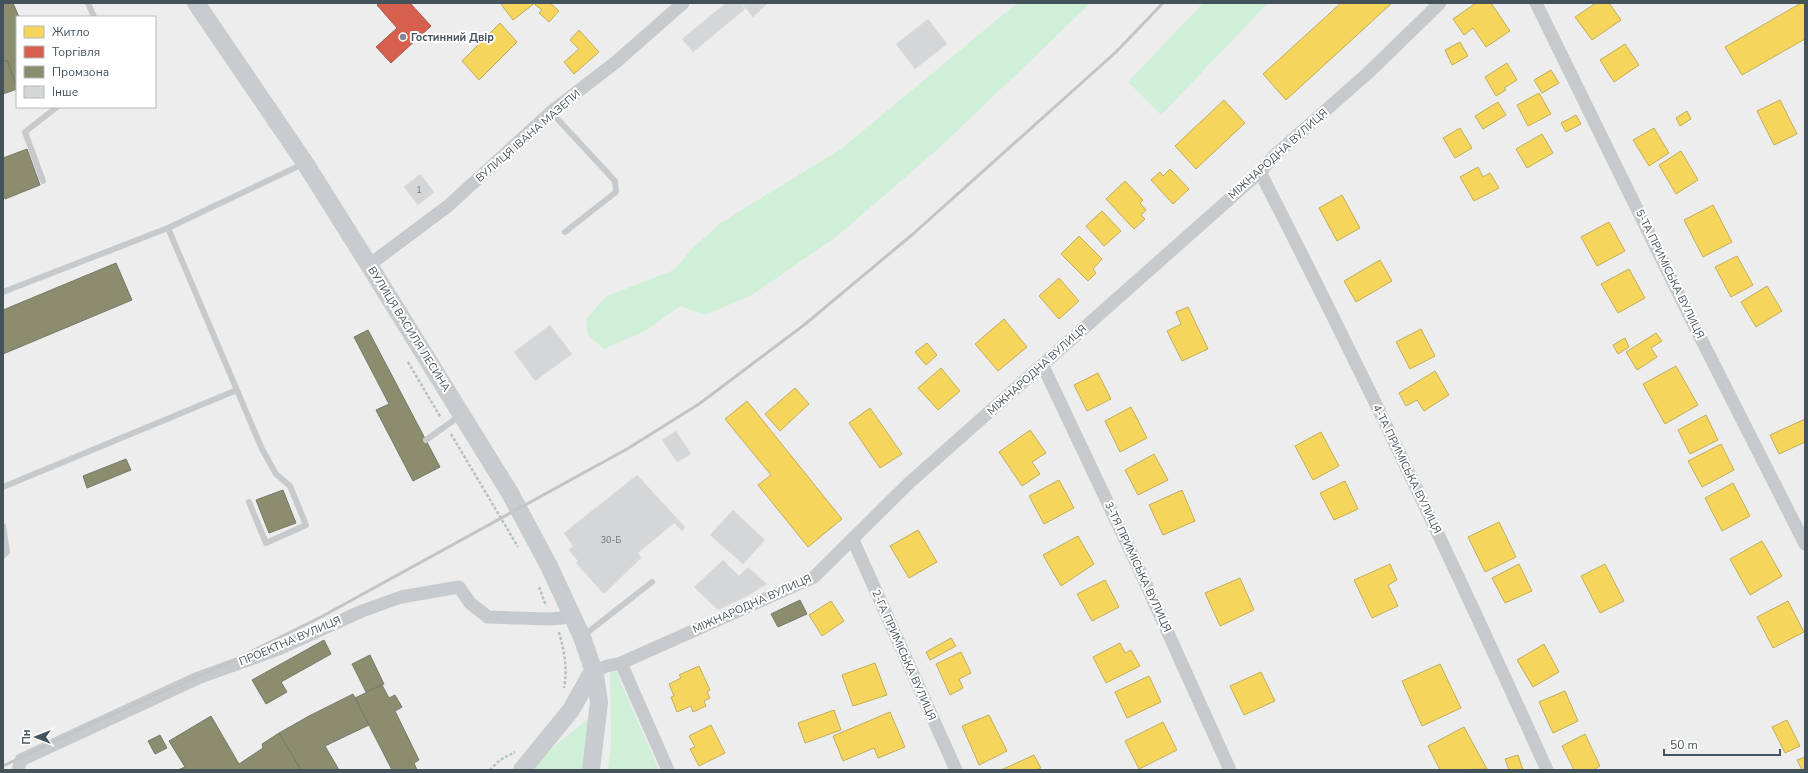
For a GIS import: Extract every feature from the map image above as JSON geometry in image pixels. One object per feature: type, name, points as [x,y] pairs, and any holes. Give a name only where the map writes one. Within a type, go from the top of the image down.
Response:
[{"type":"street","name":"ВУЛИЦЯ ВАСИЛЯ ЛЕСИНА","points":[[196,3],[305,163],[370,265],[510,492],[549,566],[582,637],[593,671],[599,702],[591,770]]},
{"type":"street","name":"ВУЛИЦЯ ІВАНА МАЗЕПИ","points":[[370,265],[448,206],[551,112],[616,62],[683,3]]},
{"type":"street","name":"МІЖНАРОДНА ВУЛИЦЯ","points":[[593,671],[621,663],[814,577],[909,483],[1043,366],[1186,236],[1260,172],[1274,156],[1368,73],[1440,3]]},
{"type":"street","name":"5-ТА ПРИМІСЬКА ВУЛИЦЯ","points":[[1536,3],[1693,322],[1805,544]]},
{"type":"street","name":"4-ТА ПРИМІСЬКА ВУЛИЦЯ","points":[[1260,172],[1318,284],[1441,540],[1546,770]]},
{"type":"street","name":"3-ТЯ ПРИМІСЬКА ВУЛИЦЯ","points":[[1043,366],[1140,571],[1230,770]]},
{"type":"street","name":"2-ГА ПРИМІСЬКА ВУЛИЦЯ","points":[[853,540],[956,770]]},
{"type":"street","name":"ПРОЕКТНА ВУЛИЦЯ","points":[[18,770],[21,760],[198,678],[276,650],[362,610],[401,597],[459,587],[470,603],[488,617],[550,619],[572,617]]},
{"type":"street","points":[[621,663],[668,770]]},
{"type":"street","points":[[522,770],[571,710],[593,671]]},
{"type":"lane","points":[[88,3],[94,16]]},
{"type":"lane","points":[[43,181],[25,132],[56,108]]},
{"type":"lane","points":[[551,112],[617,186],[616,192],[565,232]]},
{"type":"lane","points":[[3,292],[168,228],[305,163]]},
{"type":"lane","points":[[168,228],[262,449],[276,474],[290,486],[306,525],[266,543],[249,502]]},
{"type":"lane","points":[[3,487],[237,390]]},
{"type":"lane","points":[[426,440],[462,415]]},
{"type":"lane","points":[[3,526],[5,530],[7,552],[3,556]]},
{"type":"lane","points":[[582,637],[652,582]]},
{"type":"path","points":[[405,358],[522,552]]},
{"type":"path","points":[[538,586],[550,619],[559,632],[565,656],[566,676],[563,690]]},
{"type":"path","points":[[490,770],[500,760],[520,749]]},
{"type":"green space","points":[[1017,3],[1091,3],[938,149],[836,237],[752,295],[705,315],[680,306],[647,330],[604,349],[588,335],[586,319],[607,296],[674,270],[691,250],[719,224],[841,149]]},
{"type":"green space","points":[[1203,3],[1268,3],[1161,115],[1128,82]]},
{"type":"green space","points":[[616,671],[659,770],[608,770],[611,743],[610,672]]},
{"type":"green space","points":[[589,718],[583,770],[533,770],[545,754]]},
{"type":"building: Житло","points":[[500,3],[535,3],[513,20]]},
{"type":"building: Житло","points":[[537,3],[550,3],[559,11],[549,22],[539,13],[542,10],[535,5]]},
{"type":"building: Житло","points":[[1341,3],[1392,3],[1286,100],[1263,74]]},
{"type":"building: Житло","points":[[1476,3],[1491,3],[1510,31],[1486,47],[1473,28],[1464,35],[1453,19]]},
{"type":"building: Житло","points":[[1596,3],[1609,3],[1621,20],[1592,40],[1575,17]]},
{"type":"building: Житло","points":[[1801,3],[1805,3],[1805,39],[1742,75],[1725,47]]},
{"type":"building: Житло","points":[[500,23],[517,42],[479,80],[462,61]]},
{"type":"building: Житло","points":[[579,30],[599,52],[574,74],[564,62],[579,49],[570,40]]},
{"type":"building: Житло","points":[[1460,42],[1468,56],[1452,65],[1445,50]]},
{"type":"building: Житло","points":[[1625,44],[1639,65],[1614,82],[1600,60]]},
{"type":"building: Житло","points":[[1507,63],[1517,80],[1504,88],[1506,90],[1496,96],[1485,77]]},
{"type":"building: Житло","points":[[1551,70],[1559,83],[1542,93],[1534,80]]},
{"type":"building: Житло","points":[[1539,93],[1551,114],[1528,126],[1517,105]]},
{"type":"building: Житло","points":[[1224,100],[1245,123],[1196,169],[1175,146]]},
{"type":"building: Житло","points":[[1780,100],[1797,134],[1774,145],[1757,111]]},
{"type":"building: Житло","points":[[1498,102],[1506,115],[1483,129],[1475,116]]},
{"type":"building: Житло","points":[[1687,111],[1691,119],[1680,126],[1676,118]]},
{"type":"building: Житло","points":[[1576,115],[1581,124],[1566,132],[1561,123]]},
{"type":"building: Житло","points":[[1460,128],[1472,148],[1455,158],[1443,138]]},
{"type":"building: Житло","points":[[1654,128],[1669,153],[1649,166],[1633,140]]},
{"type":"building: Житло","points":[[1542,134],[1553,153],[1527,168],[1516,149]]},
{"type":"building: Житло","points":[[1681,151],[1698,180],[1676,194],[1659,165]]},
{"type":"building: Житло","points":[[1478,167],[1483,177],[1490,173],[1499,188],[1474,201],[1460,177]]},
{"type":"building: Житло","points":[[1170,169],[1189,189],[1173,204],[1151,180],[1160,172],[1163,176]]},
{"type":"building: Житло","points":[[1125,181],[1143,200],[1140,203],[1146,210],[1141,215],[1145,219],[1134,229],[1106,199]]},
{"type":"building: Житло","points":[[1342,195],[1360,228],[1337,241],[1319,208]]},
{"type":"building: Житло","points":[[1713,205],[1732,242],[1703,257],[1684,220]]},
{"type":"building: Житло","points":[[1102,211],[1121,231],[1104,246],[1086,226]]},
{"type":"building: Житло","points":[[1609,222],[1625,251],[1597,266],[1581,237]]},
{"type":"building: Житло","points":[[1079,236],[1102,259],[1093,269],[1096,273],[1088,281],[1061,254]]},
{"type":"building: Житло","points":[[1737,256],[1753,285],[1731,297],[1715,267]]},
{"type":"building: Житло","points":[[1380,260],[1392,281],[1356,302],[1344,281]]},
{"type":"building: Житло","points":[[1629,269],[1645,298],[1618,313],[1601,284]]},
{"type":"building: Житло","points":[[1059,278],[1079,301],[1059,319],[1039,296]]},
{"type":"building: Житло","points":[[1767,286],[1782,311],[1756,327],[1741,302]]},
{"type":"building: Житло","points":[[1188,307],[1208,349],[1182,361],[1167,331],[1181,324],[1176,312]]},
{"type":"building: Житло","points":[[1004,319],[1027,347],[998,371],[975,344]]},
{"type":"building: Житло","points":[[1421,329],[1435,356],[1410,369],[1396,342]]},
{"type":"building: Житло","points":[[1656,333],[1662,341],[1651,348],[1657,357],[1637,370],[1626,352]]},
{"type":"building: Житло","points":[[1625,338],[1629,347],[1618,354],[1613,345]]},
{"type":"building: Житло","points":[[927,343],[937,355],[926,365],[915,352]]},
{"type":"building: Житло","points":[[1676,366],[1698,405],[1665,424],[1643,384]]},
{"type":"building: Житло","points":[[941,368],[960,391],[938,410],[918,388]]},
{"type":"building: Житло","points":[[1435,371],[1449,395],[1424,411],[1417,400],[1406,406],[1399,393]]},
{"type":"building: Житло","points":[[1098,373],[1111,399],[1087,411],[1074,385]]},
{"type":"building: Житло","points":[[795,388],[809,404],[780,431],[765,414]]},
{"type":"building: Житло","points":[[747,401],[842,519],[808,547],[758,485],[771,475],[725,419]]},
{"type":"building: Житло","points":[[1131,407],[1147,438],[1120,452],[1105,421]]},
{"type":"building: Житло","points":[[870,408],[902,454],[880,468],[849,423]]},
{"type":"building: Житло","points":[[1706,415],[1718,440],[1690,454],[1678,430]]},
{"type":"building: Житло","points":[[1805,419],[1805,442],[1779,454],[1770,435]]},
{"type":"building: Житло","points":[[1030,430],[1046,453],[1032,462],[1040,474],[1022,486],[999,452]]},
{"type":"building: Житло","points":[[1321,432],[1339,466],[1313,480],[1295,446]]},
{"type":"building: Житло","points":[[1721,444],[1734,470],[1702,487],[1688,461]]},
{"type":"building: Житло","points":[[1154,454],[1168,480],[1138,495],[1125,470]]},
{"type":"building: Житло","points":[[1059,480],[1074,508],[1044,524],[1029,496]]},
{"type":"building: Житло","points":[[1345,481],[1358,509],[1334,520],[1320,493]]},
{"type":"building: Житло","points":[[1733,483],[1750,516],[1722,531],[1705,498]]},
{"type":"building: Житло","points":[[1182,490],[1195,521],[1163,535],[1149,505]]},
{"type":"building: Житло","points":[[1499,522],[1516,557],[1485,572],[1468,537]]},
{"type":"building: Житло","points":[[918,530],[937,562],[909,578],[890,546]]},
{"type":"building: Житло","points":[[1078,536],[1094,564],[1061,586],[1043,555]]},
{"type":"building: Житло","points":[[1762,541],[1782,576],[1750,595],[1730,559]]},
{"type":"building: Житло","points":[[1390,564],[1397,580],[1388,585],[1398,606],[1372,618],[1354,580]]},
{"type":"building: Житло","points":[[1519,564],[1532,591],[1505,603],[1492,578]]},
{"type":"building: Житло","points":[[1605,564],[1624,601],[1600,613],[1581,576]]},
{"type":"building: Житло","points":[[1240,578],[1254,610],[1220,626],[1205,593]]},
{"type":"building: Житло","points":[[1105,580],[1119,607],[1092,621],[1077,594]]},
{"type":"building: Житло","points":[[831,601],[844,621],[822,636],[809,615]]},
{"type":"building: Житло","points":[[1788,601],[1804,632],[1773,648],[1757,617]]},
{"type":"building: Житло","points":[[951,638],[956,646],[930,660],[926,652]]},
{"type":"building: Житло","points":[[1120,643],[1125,653],[1131,650],[1140,666],[1106,683],[1093,657]]},
{"type":"building: Житло","points":[[1544,644],[1559,672],[1533,687],[1517,660]]},
{"type":"building: Житло","points":[[961,652],[971,673],[959,679],[963,688],[950,695],[936,664]]},
{"type":"building: Житло","points":[[875,663],[887,695],[853,706],[842,675]]},
{"type":"building: Житло","points":[[1440,664],[1461,708],[1422,726],[1402,681]]},
{"type":"building: Житло","points":[[699,666],[710,690],[707,692],[710,698],[704,701],[706,706],[693,712],[691,706],[677,712],[671,697],[674,696],[669,684],[681,678],[679,675]]},
{"type":"building: Житло","points":[[1261,672],[1275,701],[1244,715],[1230,686]]},
{"type":"building: Житло","points":[[1149,676],[1161,702],[1127,718],[1115,692]]},
{"type":"building: Житло","points":[[1565,691],[1578,721],[1553,733],[1539,702]]},
{"type":"building: Житло","points":[[834,710],[841,730],[805,743],[798,723]]},
{"type":"building: Житло","points":[[890,712],[905,747],[878,758],[874,748],[843,761],[833,736]]},
{"type":"building: Житло","points":[[989,715],[1007,751],[979,765],[962,726]]},
{"type":"building: Житло","points":[[1787,720],[1800,746],[1785,753],[1772,727]]},
{"type":"building: Житло","points":[[1163,722],[1177,750],[1139,769],[1125,741]]},
{"type":"building: Житло","points":[[711,725],[725,753],[699,766],[690,749],[695,747],[689,736]]},
{"type":"building: Житло","points":[[1464,727],[1487,769],[1440,770],[1428,746]]},
{"type":"building: Житло","points":[[1585,734],[1600,766],[1593,770],[1574,770],[1562,746]]},
{"type":"building: Житло","points":[[1034,755],[1041,768],[1037,770],[1001,770]]},
{"type":"building: Житло","points":[[1518,755],[1523,770],[1509,770],[1505,759]]},
{"type":"building: Житло","points":[[1805,757],[1805,770],[1802,770],[1797,760]]},
{"type":"building: Торгівля","name":"Гостинний Двір","points":[[379,3],[410,3],[431,26],[391,63],[376,47],[397,28],[377,5]]},
{"type":"building: Промзона","points":[[3,3],[13,3],[19,16],[16,16],[16,84],[7,60],[3,62]]},
{"type":"building: Промзона","points":[[7,60],[16,89],[3,94],[3,62]]},
{"type":"building: Промзона","points":[[27,149],[40,185],[5,199],[3,195],[3,158]]},
{"type":"building: Промзона","points":[[116,263],[132,300],[3,354],[3,310]]},
{"type":"building: Промзона","points":[[368,330],[440,467],[413,481],[376,410],[389,404],[354,337]]},
{"type":"building: Промзона","points":[[126,459],[131,470],[87,488],[83,476]]},
{"type":"building: Промзона","points":[[283,490],[296,523],[269,533],[256,500]]},
{"type":"building: Промзона","points":[[800,600],[807,614],[778,627],[771,614]]},
{"type":"building: Промзона","points":[[324,640],[331,654],[281,682],[287,692],[266,704],[252,680]]},
{"type":"building: Промзона","points":[[370,655],[384,684],[366,692],[352,664]]},
{"type":"building: Промзона","points":[[382,685],[389,698],[395,695],[402,707],[395,711],[419,760],[414,763],[417,770],[392,770],[355,698]]},
{"type":"building: Промзона","points":[[353,694],[369,725],[325,746],[339,770],[301,770],[279,733]]},
{"type":"building: Промзона","points":[[211,716],[239,764],[263,748],[262,744],[279,733],[301,770],[178,770],[185,767],[169,741]]},
{"type":"building: Промзона","points":[[160,735],[167,748],[155,754],[148,741]]},
{"type":"building: Інше","points":[[726,3],[741,3],[745,9],[693,52],[682,39]]},
{"type":"building: Інше","points":[[741,3],[768,3],[753,17]]},
{"type":"building: Інше","points":[[928,19],[947,44],[915,69],[896,44]]},
{"type":"building: Інше","points":[[420,174],[434,192],[418,205],[404,187]]},
{"type":"building: Інше","points":[[550,325],[572,354],[535,381],[514,352]]},
{"type":"building: Інше","points":[[676,431],[691,454],[677,462],[662,440]]},
{"type":"building: Інше","points":[[637,475],[685,527],[682,531],[674,523],[638,553],[641,558],[604,594],[576,563],[578,561],[569,550],[573,546],[564,533]]},
{"type":"building: Інше","points":[[733,510],[765,540],[743,564],[710,535]]},
{"type":"building: Інше","points":[[723,560],[739,576],[748,567],[767,584],[751,594],[718,610],[694,587]]},
{"type":"railway","points":[[3,766],[87,726],[234,660],[321,617],[627,449],[699,404],[804,325],[913,234],[1116,52],[1163,3]]},
{"type":"place","name":"Гостинний Двір","points":[[403,37]]}]
